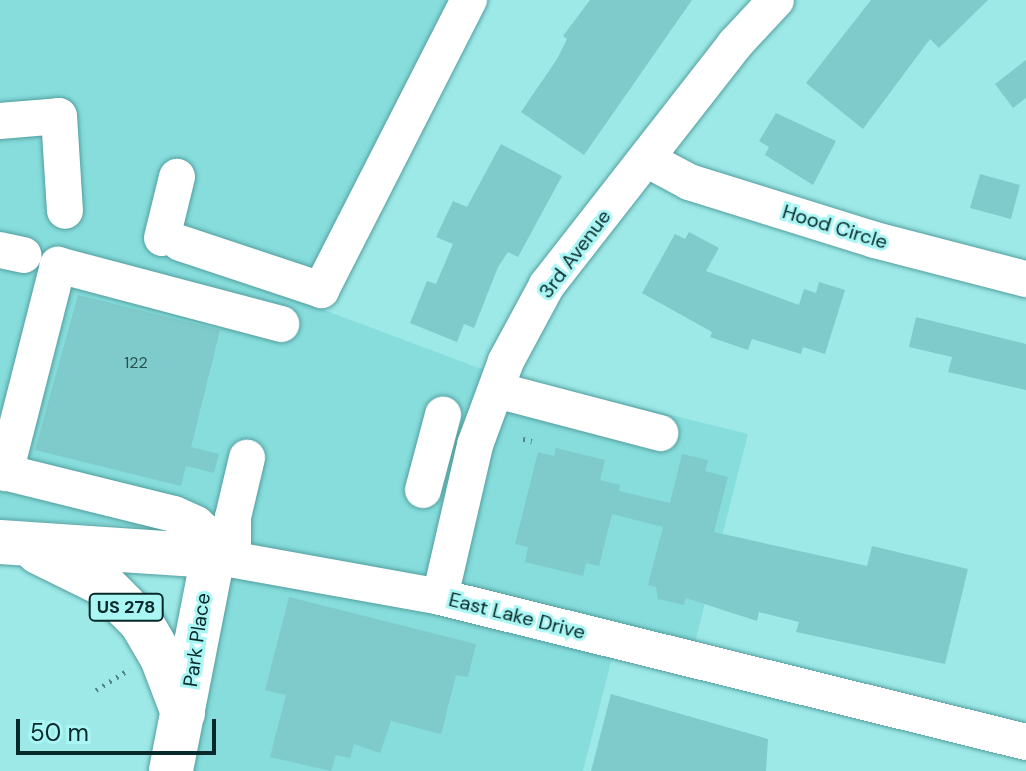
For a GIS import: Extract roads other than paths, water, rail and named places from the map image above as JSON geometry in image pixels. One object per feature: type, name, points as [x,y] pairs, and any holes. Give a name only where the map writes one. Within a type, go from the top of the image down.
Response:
[{"type":"main road","name":"East Lake Drive","points":[[9,542],[223,556]]},
{"type":"main road","name":"US 278","points":[[9,542],[103,584],[141,622],[162,658],[185,719]]},
{"type":"main road","name":"Park Place","points":[[171,771],[185,719],[203,589],[223,556]]},
{"type":"street","points":[[177,177],[171,241],[321,290],[469,0]]},
{"type":"street","name":"3rd Avenue","points":[[440,597],[475,445],[496,390],[547,285],[648,160],[735,44],[776,0]]},
{"type":"street","points":[[0,121],[59,116],[65,211]]},
{"type":"street","name":"Hood Circle","points":[[648,160],[689,182],[746,200],[1026,279]]},
{"type":"street","points":[[223,556],[196,524],[174,514],[3,472],[58,265],[281,324]]},
{"type":"street","points":[[496,390],[660,433]]},
{"type":"street","points":[[423,490],[443,415]]},
{"type":"street","points":[[223,556],[247,458]]},
{"type":"street","name":"East Lake Drive","points":[[223,556],[440,597],[1026,742]]}]
